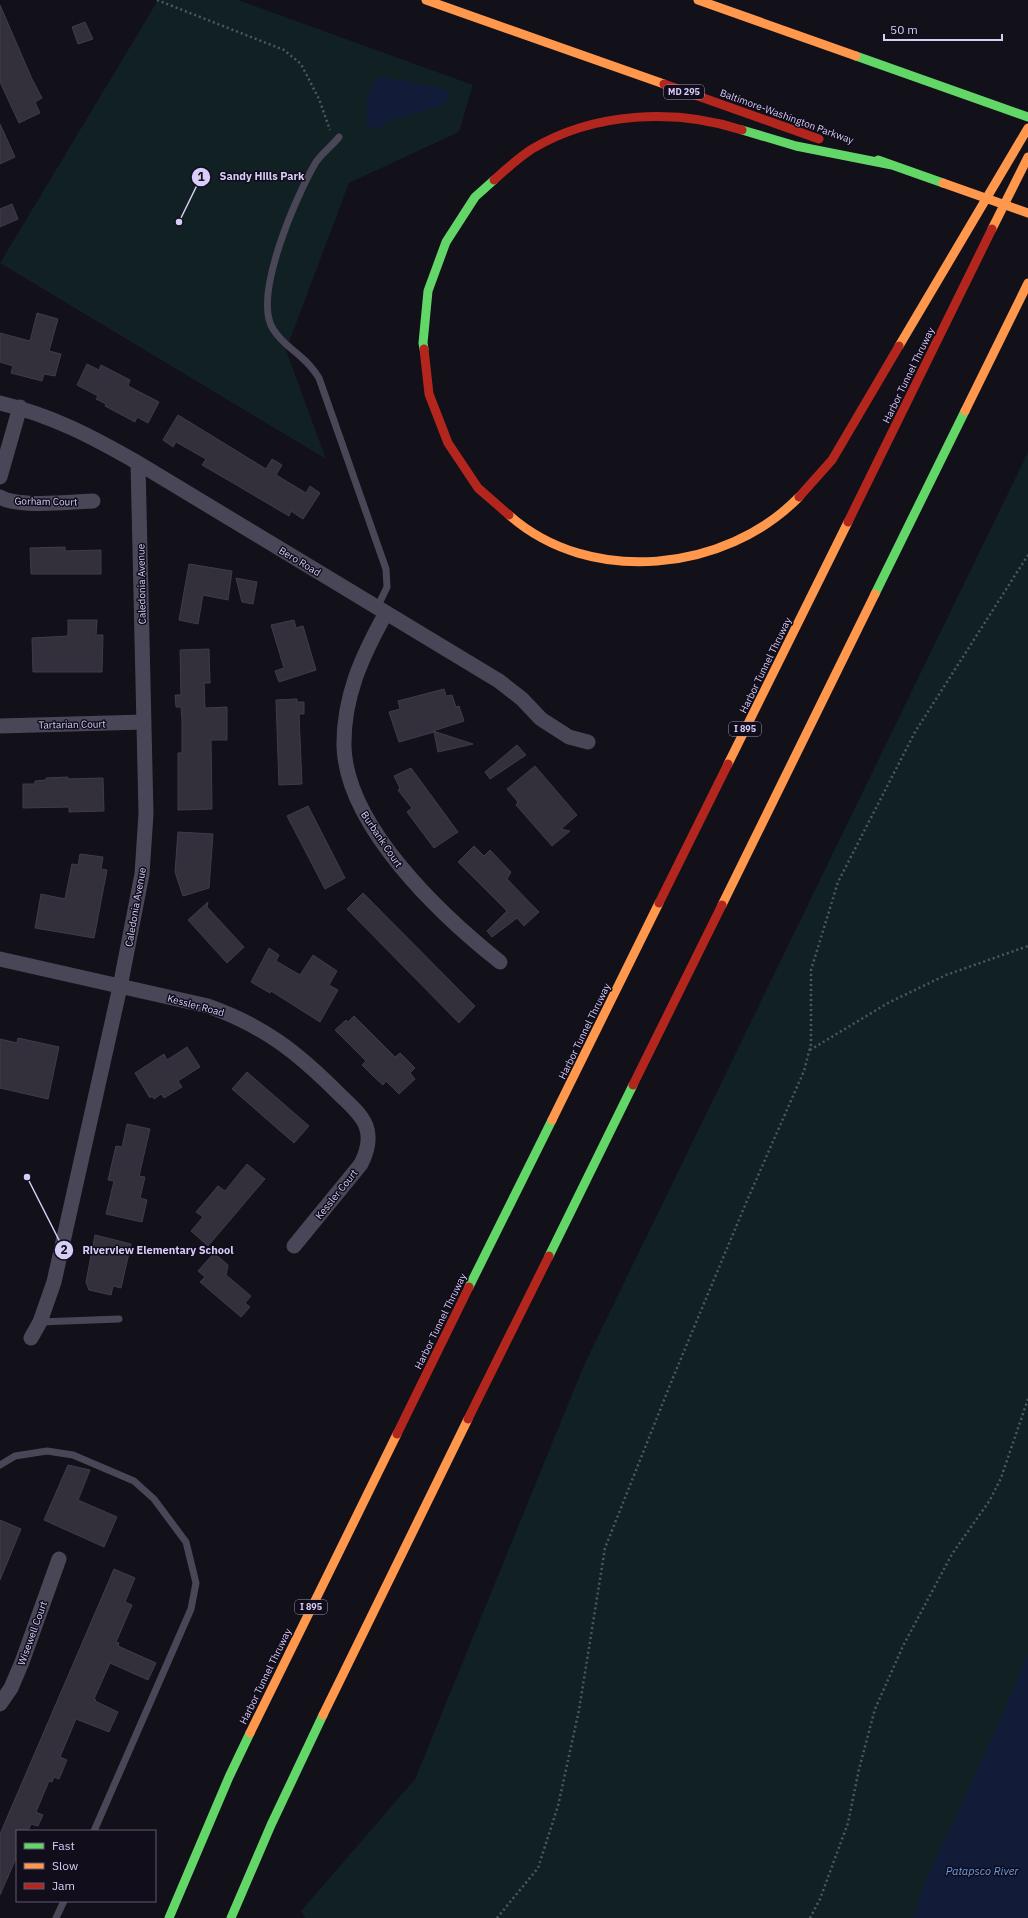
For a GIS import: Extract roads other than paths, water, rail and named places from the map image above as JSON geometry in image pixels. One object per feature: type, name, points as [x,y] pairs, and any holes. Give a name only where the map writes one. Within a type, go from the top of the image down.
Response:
[{"type":"highway","name":"Baltimore-Washington Parkway","points":[[426,0],[1028,213]]},
{"type":"highway","points":[[698,0],[1028,117]]},
{"type":"highway","points":[[892,165],[779,143],[711,122],[671,117],[631,118],[583,127],[546,142],[518,158],[497,174],[480,192],[454,227],[434,269],[425,310],[422,340],[423,362],[434,413],[443,436],[466,473],[494,504],[528,530],[566,548],[604,559],[645,562],[690,558],[739,541],[761,529],[800,497],[832,460],[1028,128]]},
{"type":"highway","name":"Harbor Tunnel Thruway","points":[[169,1918],[226,1784],[279,1672],[1028,158]]},
{"type":"highway","points":[[231,1918],[271,1825],[325,1710],[1028,283]]},
{"type":"street","name":"Bero Road","points":[[0,403],[20,407],[55,420],[89,435],[138,463],[499,681],[522,699],[541,719],[554,728],[569,737],[588,742]]},
{"type":"street","points":[[0,477],[20,407]]},
{"type":"street","name":"Caledonia Avenue","points":[[31,1338],[40,1322],[54,1282],[120,987],[138,900],[145,843],[144,722],[138,463]]},
{"type":"street","name":"Gorham Court","points":[[0,497],[16,502],[29,503],[93,502]]},
{"type":"street","name":"Burbank Court","points":[[381,610],[364,652],[350,696],[344,747],[347,771],[356,797],[366,819],[405,872],[477,944],[500,962]]},
{"type":"street","name":"Tartarian Court","points":[[0,726],[144,722]]},
{"type":"street","name":"Kessler Road","points":[[0,959],[208,1006],[234,1015],[269,1034],[304,1059],[359,1114],[366,1126],[368,1137]]},
{"type":"street","name":"Kessler Court","points":[[294,1246],[361,1164],[366,1155],[368,1137]]},
{"type":"street","name":"Wisewell Court","points":[[0,1704],[11,1688],[22,1662],[59,1559]]},
{"type":"lane","points":[[337,140],[318,160],[303,185],[289,221],[268,285],[268,316],[272,329],[283,343],[302,357],[319,378],[386,569],[387,587],[381,610]]},
{"type":"lane","points":[[40,1322],[119,1319]]},
{"type":"lane","points":[[0,1465],[15,1456],[47,1451],[73,1455],[134,1481],[154,1499],[186,1542],[196,1584],[191,1609],[94,1830]]},
{"type":"lane","points":[[56,1918],[64,1902]]},
{"type":"water","points":[[383,77],[443,88],[449,93],[447,100],[442,106],[388,122],[377,129],[369,128],[366,117],[368,96],[375,79]]},
{"type":"water","name":"Patapsco River","points":[[1028,1653],[1028,1918],[913,1918],[924,1884],[1004,1712]]},
{"type":"place","name":"Sandy Hills Park","points":[[179,222]]},
{"type":"place","name":"Riverview Elementary School","points":[[27,1177]]}]
